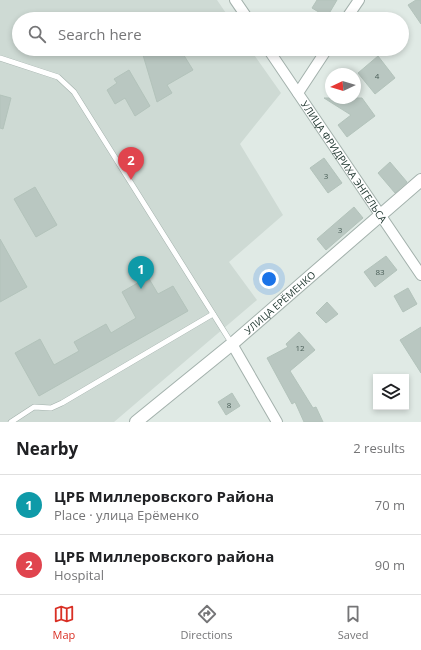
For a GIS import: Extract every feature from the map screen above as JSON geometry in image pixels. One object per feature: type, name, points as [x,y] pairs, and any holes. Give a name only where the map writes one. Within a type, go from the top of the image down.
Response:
[{"type":"street","points":[[351,12],[359,0]]},
{"type":"street","points":[[238,2],[244,12]]},
{"type":"street","name":"УЛИЦА ФРИДРИХА ЭНГЕЛЬСА","points":[[273,56],[421,275]]},
{"type":"street","points":[[298,93],[322,56]]},
{"type":"street","name":"УЛИЦА ЕРЁМЕНКО","points":[[136,422],[232,344],[421,180]]},
{"type":"street","points":[[232,344],[277,422]]},
{"type":"lane","points":[[0,57],[58,77],[74,92],[232,344]]},
{"type":"lane","points":[[11,422],[34,407],[51,408],[62,403],[213,314]]},
{"type":"shaded area","points":[[0,0],[217,0],[225,12],[12,12],[12,56],[255,56],[281,93],[240,144],[283,215],[229,262],[257,300],[114,422],[0,422]]},
{"type":"building","points":[[317,0],[337,0],[330,12],[319,12],[312,8]]},
{"type":"building","points":[[416,0],[421,0],[421,24],[408,5]]},
{"type":"building","points":[[143,56],[184,56],[193,70],[167,85],[172,93],[157,102]]},
{"type":"building","points":[[378,56],[395,78],[375,94],[361,77],[361,70]]},
{"type":"building","points":[[129,70],[150,106],[135,116],[125,98],[115,104],[107,90],[117,83],[114,79]]},
{"type":"building","points":[[0,95],[11,98],[3,129],[0,128]]},
{"type":"building","points":[[362,98],[375,116],[347,137],[338,125],[351,115],[334,104],[361,104]]},
{"type":"building","points":[[324,158],[342,183],[328,193],[310,168]]},
{"type":"building","points":[[390,162],[407,182],[395,193],[378,173]]},
{"type":"building","points":[[35,187],[57,225],[36,237],[14,199]]},
{"type":"building","points":[[354,207],[363,218],[326,250],[317,239]]},
{"type":"building","points":[[0,239],[27,287],[0,302]]},
{"type":"building","points":[[386,256],[397,270],[375,287],[364,272]]},
{"type":"building","points":[[148,277],[158,294],[173,286],[188,311],[39,396],[15,353],[40,339],[54,365],[79,351],[74,342],[106,324],[111,333],[136,318],[122,292]]},
{"type":"building","points":[[408,288],[417,304],[403,312],[394,296]]},
{"type":"building","points":[[327,302],[338,314],[326,323],[316,313]]},
{"type":"building","points":[[421,327],[421,373],[400,340]]},
{"type":"building","points":[[299,332],[315,350],[290,371],[313,408],[316,407],[323,422],[304,422],[295,402],[292,404],[267,358],[288,347],[286,344]]},
{"type":"building","points":[[232,393],[240,406],[226,415],[218,402]]},
{"type":"place","name":"ЦРБ Миллеровского района","points":[[131,180]]},
{"type":"place","name":"ЦРБ Миллеровского Района","points":[[141,289]]}]
